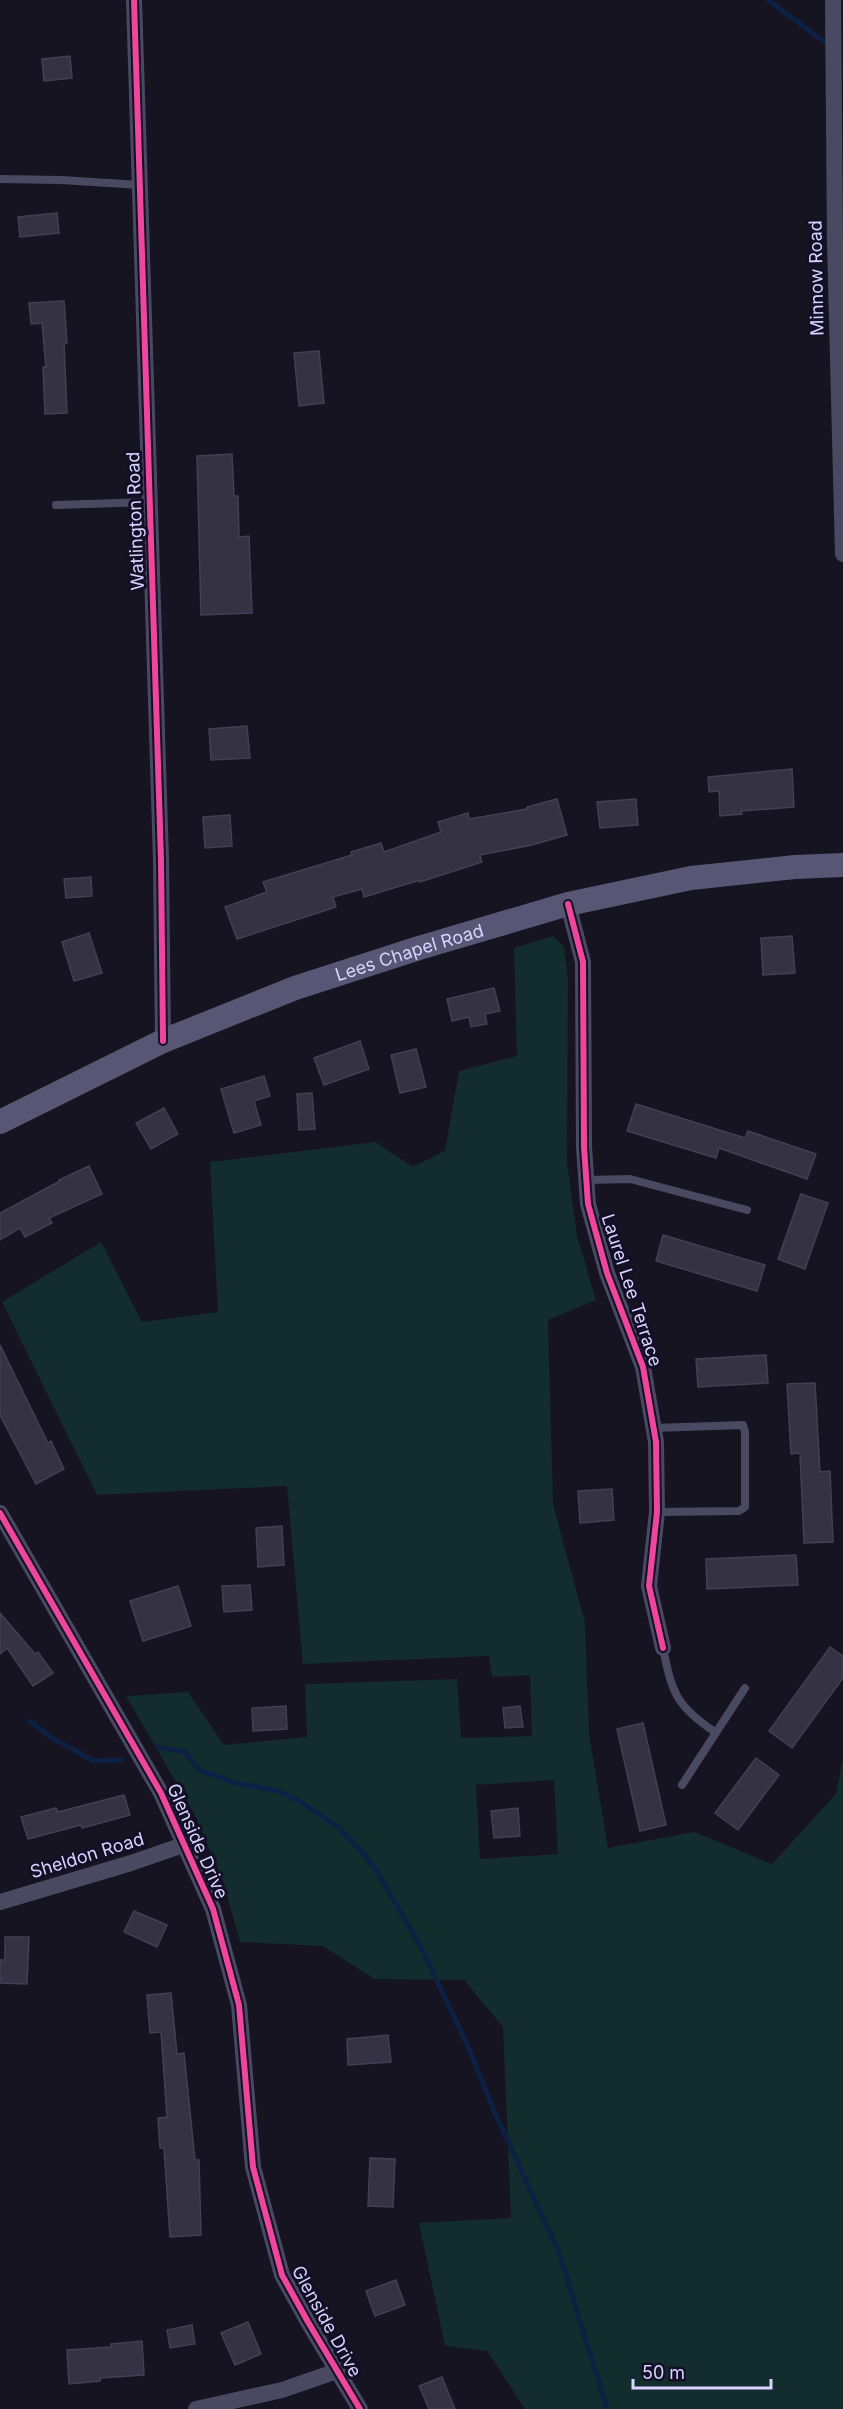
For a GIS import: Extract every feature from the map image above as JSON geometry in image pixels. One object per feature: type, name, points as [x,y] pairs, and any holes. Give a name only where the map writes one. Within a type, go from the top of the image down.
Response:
[{"type":"main road","name":"Lees Chapel Road","points":[[0,1122],[164,1041],[296,988],[419,948],[568,904],[691,878],[795,867],[843,865]]},
{"type":"street","name":"Watlington Road","points":[[134,0],[161,848],[164,1041]]},
{"type":"street","name":"Minnow Road","points":[[833,0],[835,242],[843,554]]},
{"type":"street","name":"Laurel Lee Terrace","points":[[568,904],[583,962],[584,1147],[588,1204],[607,1273],[643,1366],[656,1442],[657,1512],[649,1586],[663,1648]]},
{"type":"street","name":"Glenside Drive","points":[[0,1514],[161,1793],[186,1844],[213,1909],[239,2005],[253,2167],[282,2275],[360,2409]]},
{"type":"street","name":"Sheldon Road","points":[[0,1902],[186,1844]]},
{"type":"street","points":[[196,2409],[282,2390],[337,2371]]},
{"type":"lane","points":[[0,180],[61,180],[140,185]]},
{"type":"lane","points":[[56,506],[150,502]]},
{"type":"lane","points":[[586,1180],[630,1179],[747,1210]]},
{"type":"lane","points":[[654,1428],[743,1425],[745,1432],[745,1507],[739,1511],[657,1512]]},
{"type":"lane","points":[[663,1648],[675,1695],[684,1708],[716,1732]]},
{"type":"lane","points":[[682,1785],[745,1688]]},
{"type":"green space","points":[[553,936],[564,947],[568,979],[567,1162],[577,1236],[596,1300],[548,1320],[553,1504],[585,1623],[589,1734],[608,1848],[694,1832],[772,1864],[836,1794],[843,1757],[843,2409],[525,2409],[487,2351],[445,2346],[419,2223],[511,2218],[503,2027],[464,1980],[374,1979],[323,1946],[240,1942],[223,1881],[196,1817],[126,1696],[188,1692],[224,1745],[307,1737],[305,1684],[457,1679],[461,1738],[532,1736],[530,1675],[492,1677],[489,1656],[303,1664],[287,1486],[97,1495],[2,1302],[101,1242],[142,1322],[218,1312],[210,1162],[375,1142],[413,1167],[445,1151],[459,1071],[517,1056],[514,948]],"holes":[[[554,1780],[558,1854],[480,1859],[476,1785]]]},
{"type":"building","points":[[70,56],[72,78],[44,81],[42,59]]},
{"type":"building","points":[[57,213],[59,233],[20,237],[18,217]]},
{"type":"building","points":[[64,301],[67,343],[64,344],[67,413],[45,414],[43,367],[46,367],[42,323],[31,324],[29,303]]},
{"type":"building","points":[[319,351],[324,403],[299,406],[294,353]]},
{"type":"building","points":[[232,454],[234,496],[238,496],[239,537],[249,536],[252,613],[201,615],[197,456]]},
{"type":"building","points":[[247,726],[250,758],[211,760],[209,729]]},
{"type":"building","points":[[792,769],[794,807],[741,811],[742,814],[720,816],[719,791],[709,792],[708,777]]},
{"type":"building","points":[[557,799],[567,835],[532,845],[480,855],[482,862],[364,897],[362,889],[333,897],[336,907],[237,939],[225,907],[267,892],[263,882],[352,855],[351,852],[381,843],[384,852],[441,832],[438,822],[468,813],[469,819],[527,809],[527,807]]},
{"type":"building","points":[[636,799],[638,825],[600,828],[597,802]]},
{"type":"building","points":[[230,815],[232,846],[205,848],[203,817]]},
{"type":"building","points":[[91,877],[92,896],[66,898],[64,879]]},
{"type":"building","points":[[89,933],[102,973],[74,981],[62,942]]},
{"type":"building","points":[[792,936],[795,973],[763,975],[761,938]]},
{"type":"building","points":[[494,988],[500,1011],[485,1014],[487,1024],[471,1027],[469,1017],[452,1021],[447,999]]},
{"type":"building","points":[[360,1041],[369,1069],[324,1085],[314,1058]]},
{"type":"building","points":[[416,1049],[426,1087],[400,1093],[391,1055]]},
{"type":"building","points":[[264,1076],[270,1096],[254,1101],[261,1125],[234,1133],[221,1089]]},
{"type":"building","points":[[312,1093],[315,1129],[299,1130],[297,1094]]},
{"type":"building","points":[[636,1104],[745,1138],[748,1131],[816,1154],[807,1179],[719,1148],[716,1158],[627,1131]]},
{"type":"building","points":[[164,1108],[178,1134],[151,1149],[136,1123]]},
{"type":"building","points":[[89,1166],[102,1194],[49,1218],[52,1223],[25,1237],[20,1228],[0,1240],[0,1213]]},
{"type":"building","points":[[801,1194],[828,1203],[805,1269],[778,1259]]},
{"type":"building","points":[[663,1235],[765,1265],[757,1291],[656,1261]]},
{"type":"building","points":[[0,1345],[48,1443],[51,1441],[64,1469],[36,1484],[0,1415]]},
{"type":"building","points":[[766,1355],[768,1383],[698,1387],[696,1359]]},
{"type":"building","points":[[815,1383],[820,1472],[830,1471],[833,1542],[804,1543],[800,1453],[791,1454],[787,1384]]},
{"type":"building","points":[[612,1489],[614,1520],[580,1523],[578,1491]]},
{"type":"building","points":[[282,1526],[284,1565],[258,1567],[256,1528]]},
{"type":"building","points":[[796,1555],[798,1585],[707,1589],[706,1559]]},
{"type":"building","points":[[250,1585],[252,1610],[224,1612],[222,1586]]},
{"type":"building","points":[[178,1586],[191,1626],[143,1641],[130,1601]]},
{"type":"building","points":[[0,1613],[35,1654],[38,1652],[53,1673],[33,1686],[7,1648],[0,1654]]},
{"type":"building","points":[[830,1647],[843,1656],[843,1678],[792,1748],[769,1731]]},
{"type":"building","points":[[286,1706],[287,1729],[253,1731],[252,1708]]},
{"type":"building","points":[[520,1706],[523,1727],[505,1728],[503,1708]]},
{"type":"building","points":[[643,1723],[666,1825],[640,1831],[617,1729]]},
{"type":"building","points":[[756,1758],[779,1775],[738,1830],[715,1813]]},
{"type":"building","points":[[124,1795],[130,1815],[28,1839],[21,1817],[56,1808],[58,1812]]},
{"type":"building","points":[[518,1808],[520,1836],[494,1838],[491,1811]]},
{"type":"building","points":[[134,1911],[167,1925],[157,1947],[124,1932]]},
{"type":"building","points":[[5,1937],[29,1937],[27,1984],[0,1983],[0,1960],[5,1960]]},
{"type":"building","points":[[171,1993],[177,2054],[184,2053],[195,2160],[199,2160],[201,2235],[170,2237],[164,2148],[160,2148],[158,2118],[167,2117],[161,2032],[150,2033],[147,1995]]},
{"type":"building","points":[[388,2035],[391,2062],[348,2065],[347,2039]]},
{"type":"building","points":[[370,2158],[395,2159],[393,2207],[368,2206]]},
{"type":"building","points":[[396,2280],[405,2305],[375,2316],[366,2291]]},
{"type":"building","points":[[248,2322],[261,2354],[235,2365],[221,2333]]},
{"type":"building","points":[[192,2325],[195,2344],[170,2348],[167,2330]]},
{"type":"building","points":[[142,2341],[144,2375],[100,2378],[100,2381],[69,2384],[67,2350],[111,2347],[111,2344]]},
{"type":"building","points":[[442,2377],[455,2409],[429,2409],[419,2386]]},
{"type":"waterway","points":[[768,0],[830,46]]},
{"type":"waterway","points":[[30,1721],[52,1738],[94,1761],[122,1760]]},
{"type":"waterway","points":[[158,1747],[185,1752],[199,1770],[235,1783],[278,1791],[299,1801],[338,1827],[364,1854],[377,1872],[421,1947],[467,2044],[495,2113],[559,2253],[607,2409]]},
{"type":"cycle path","points":[[134,0],[161,860],[163,1041]]},
{"type":"cycle path","points":[[568,904],[583,962],[584,1147],[588,1204],[607,1273],[643,1367],[656,1442],[657,1512],[649,1586],[663,1648]]},
{"type":"cycle path","points":[[0,1513],[161,1793],[213,1909],[239,2005],[253,2167],[282,2275],[360,2409]]}]
